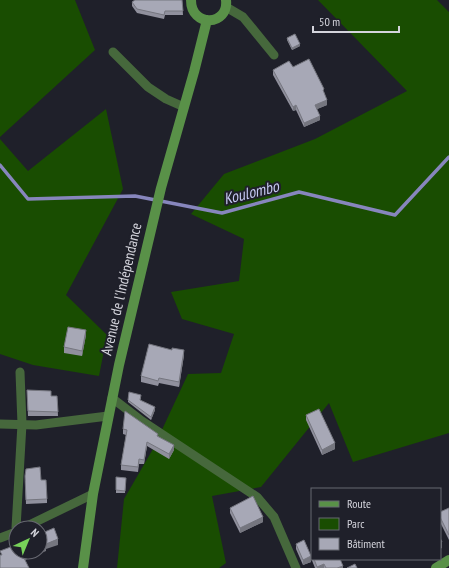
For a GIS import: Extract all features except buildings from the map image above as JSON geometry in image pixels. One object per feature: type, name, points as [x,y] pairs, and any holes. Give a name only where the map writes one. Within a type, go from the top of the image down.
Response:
[{"type":"street","points":[[191,0],[191,5],[195,14],[203,20],[211,20],[219,17],[226,3],[243,17],[274,55]]},
{"type":"street","name":"Avenue de l'Indépendance","points":[[83,568],[93,494],[119,365],[160,188],[184,107],[207,20]]},
{"type":"street","points":[[113,52],[148,88],[166,99],[184,107]]},
{"type":"street","points":[[16,520],[22,424],[20,372]]},
{"type":"street","points":[[112,398],[142,421],[257,497],[274,517],[296,568]]},
{"type":"street","points":[[0,424],[36,425],[108,416]]},
{"type":"street","points":[[40,520],[93,494]]},
{"type":"street","points":[[436,568],[449,560]]},
{"type":"green space","points":[[0,0],[75,0],[95,50],[0,137]]},
{"type":"green space","points":[[318,0],[437,0],[449,12],[449,433],[353,462],[329,403],[261,487],[212,496],[226,563],[219,568],[117,568],[124,499],[153,449],[188,374],[221,373],[234,334],[182,319],[171,292],[239,281],[244,239],[191,214],[224,174],[315,139],[407,91]]},
{"type":"green space","points":[[106,109],[123,189],[66,295],[107,335],[99,376],[33,365],[0,354],[0,139],[28,171]]},
{"type":"waterway","name":"Koulombo","points":[[0,165],[28,199],[135,196],[222,213],[299,192],[395,215],[449,157]]}]
